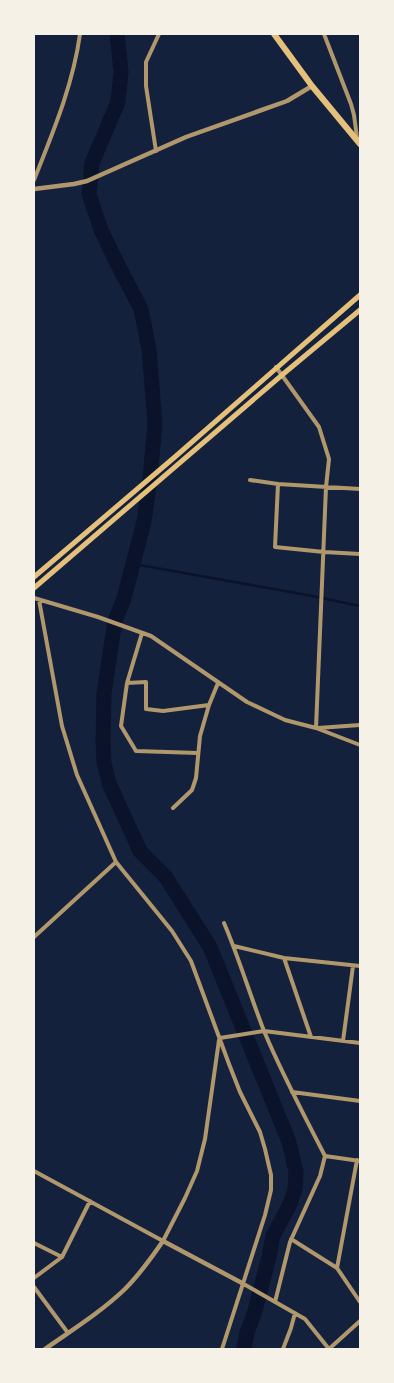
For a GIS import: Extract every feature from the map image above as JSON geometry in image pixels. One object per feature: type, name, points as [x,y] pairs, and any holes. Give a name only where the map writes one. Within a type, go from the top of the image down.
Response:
[{"type":"highway","points":[[274,34],[312,86],[359,142]]},
{"type":"main road","points":[[34,577],[360,295]]},
{"type":"main road","points":[[34,588],[360,310]]},
{"type":"street","points":[[34,180],[69,87],[80,34]]},
{"type":"street","points":[[156,151],[146,86],[146,62],[159,34]]},
{"type":"street","points":[[324,34],[353,110],[359,142]]},
{"type":"street","points":[[34,189],[74,184],[104,175],[186,137],[287,101],[312,86]]},
{"type":"street","points":[[276,367],[319,427],[329,459],[326,487],[316,728]]},
{"type":"street","points":[[250,480],[278,484],[360,489]]},
{"type":"street","points":[[278,484],[275,547],[360,554]]},
{"type":"street","points":[[34,598],[98,617],[151,636],[247,702],[285,720],[316,728],[360,745]]},
{"type":"street","points":[[39,600],[62,726],[77,775],[116,862],[172,931],[191,962],[240,1092],[260,1132],[265,1148],[271,1175],[271,1190],[265,1215],[222,1349]]},
{"type":"street","points":[[142,633],[127,683],[121,726],[136,751],[198,753]]},
{"type":"street","points":[[127,683],[146,682],[146,709],[163,710],[209,705]]},
{"type":"street","points":[[173,808],[192,790],[196,778],[200,736],[218,683]]},
{"type":"street","points":[[316,728],[360,726]]},
{"type":"street","points":[[34,937],[116,862]]},
{"type":"street","points":[[224,923],[264,1031],[292,1092],[325,1156],[320,1176],[291,1239],[273,1300]]},
{"type":"street","points":[[234,946],[284,958],[360,966]]},
{"type":"street","points":[[284,958],[311,1037]]},
{"type":"street","points":[[343,1041],[353,966]]},
{"type":"street","points":[[220,1038],[264,1031],[360,1043]]},
{"type":"street","points":[[45,1349],[107,1304],[125,1288],[163,1240],[197,1170],[205,1140],[220,1038]]},
{"type":"street","points":[[292,1092],[360,1101]]},
{"type":"street","points":[[325,1156],[359,1160],[337,1268]]},
{"type":"street","points":[[34,1171],[304,1318],[329,1349],[360,1321]]},
{"type":"street","points":[[34,1278],[62,1257],[90,1201]]},
{"type":"street","points":[[291,1239],[337,1268],[360,1302]]},
{"type":"street","points":[[34,1242],[62,1257]]},
{"type":"street","points":[[34,1287],[68,1332]]},
{"type":"street","points":[[283,1349],[295,1313]]},
{"type":"waterway","points":[[117,34],[121,72],[118,102],[92,163],[89,194],[101,230],[141,309],[149,349],[155,424],[144,522],[124,598],[115,621],[104,693],[104,763],[109,783],[140,851],[165,876],[210,947],[289,1142],[296,1172],[295,1189],[290,1204],[273,1236],[244,1349]]},
{"type":"waterway","points":[[134,564],[360,606]]}]
